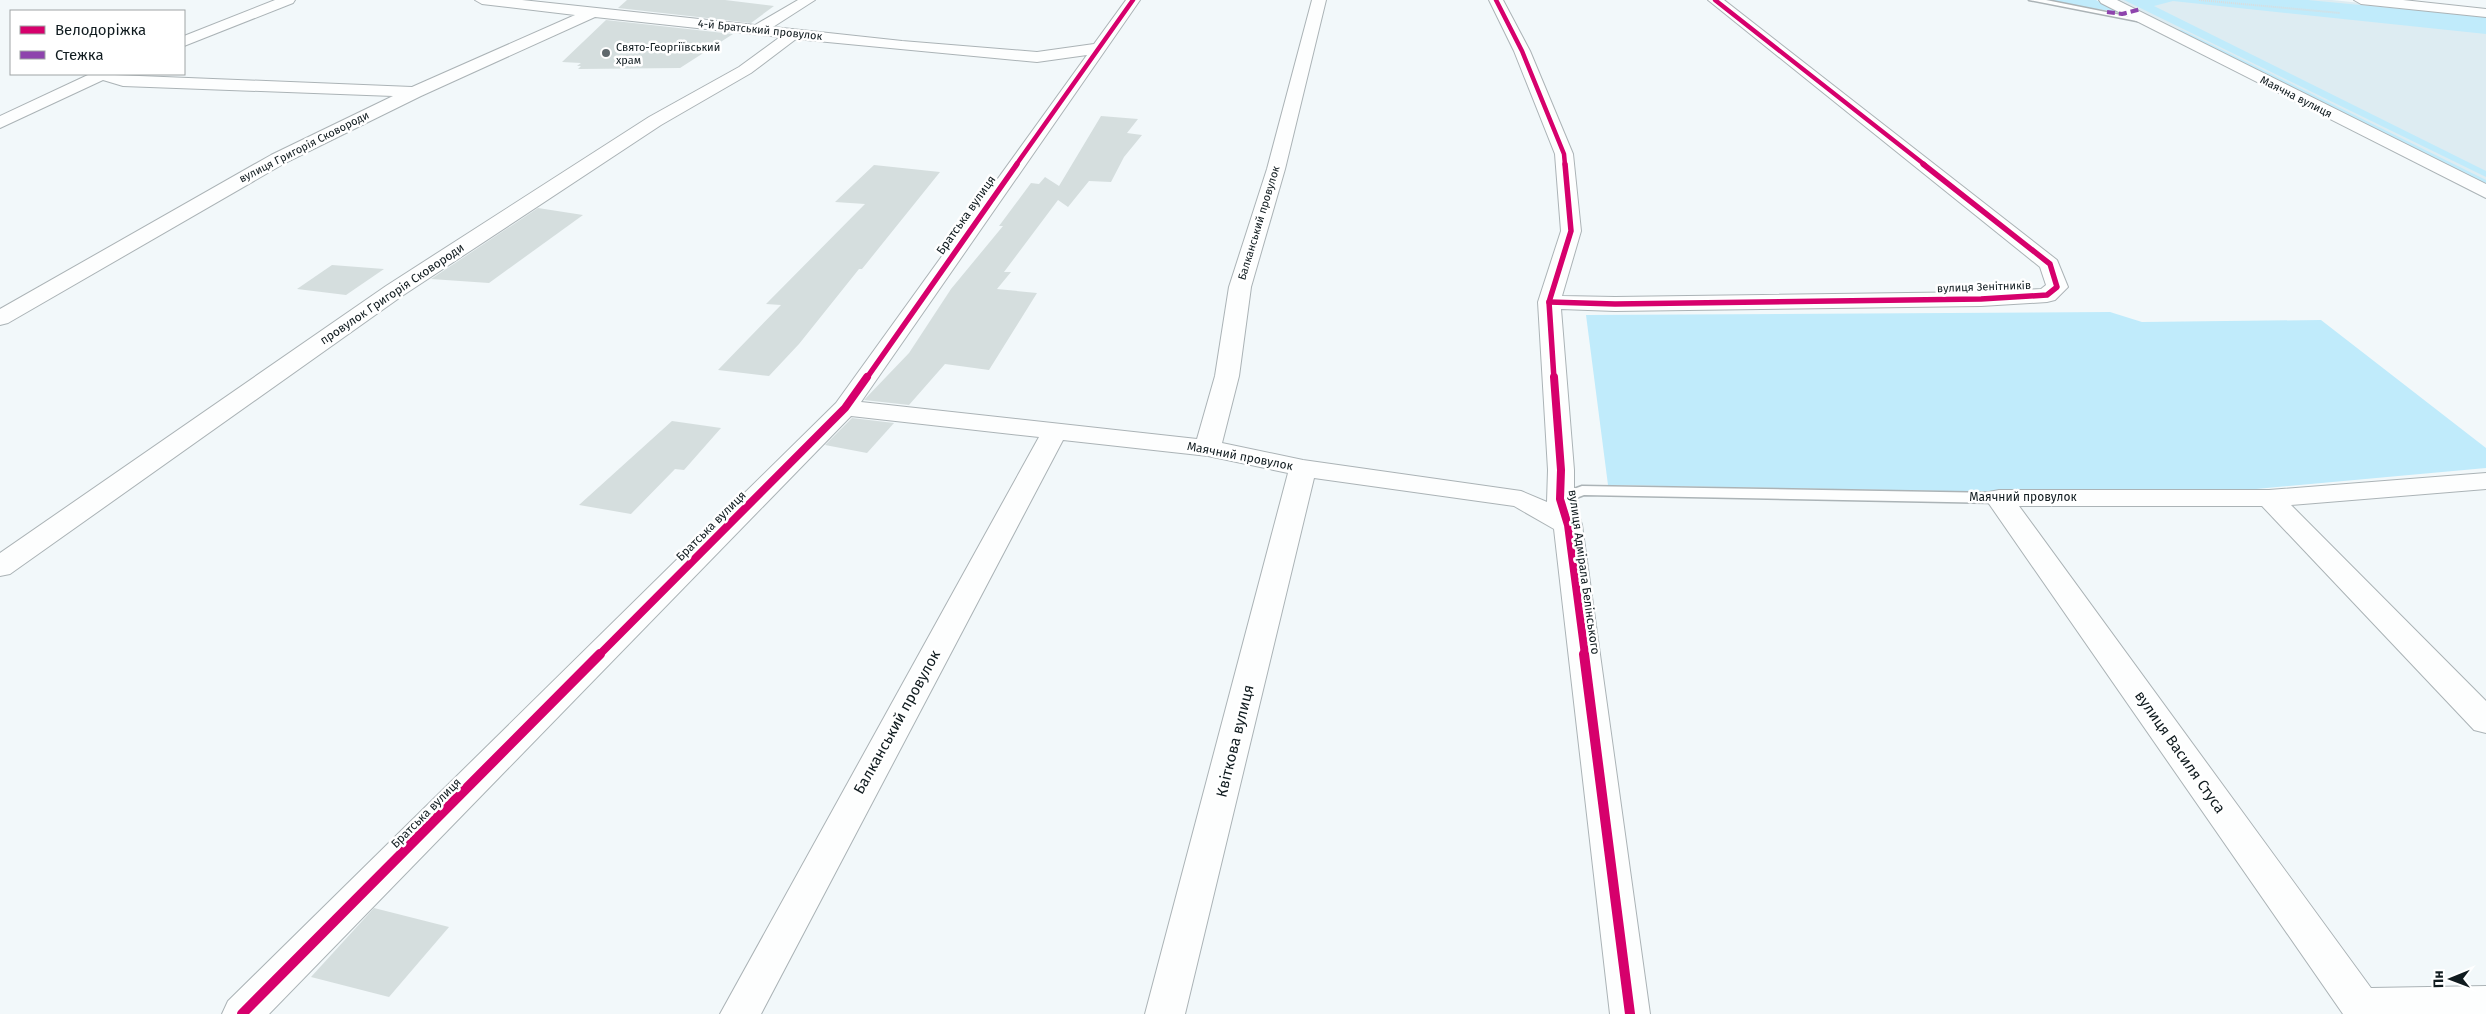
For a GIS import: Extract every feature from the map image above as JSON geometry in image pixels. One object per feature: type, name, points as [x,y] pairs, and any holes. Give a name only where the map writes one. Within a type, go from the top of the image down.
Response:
[{"type":"street","points":[[185,41],[288,0]]},
{"type":"street","name":"4-й Братський провулок","points":[[482,0],[793,34],[1037,57],[1081,71]]},
{"type":"street","points":[[758,30],[808,0]]},
{"type":"street","name":"Братська вулиця","points":[[242,1014],[845,408],[1081,71],[1133,0]]},
{"type":"street","name":"Балканський провулок","points":[[1208,448],[1227,376],[1240,287],[1276,169],[1319,0]]},
{"type":"street","name":"вулиця Адмірала Белінського","points":[[1496,0],[1522,51],[1564,154],[1571,231],[1549,302],[1561,470],[1560,498],[1568,525],[1630,1014]]},
{"type":"street","name":"вулиця Зенітників","points":[[1549,302],[1615,304],[1981,299],[2047,295],[2057,287],[2050,264],[1715,0]]},
{"type":"street","name":"Маячна вулиця","points":[[2106,0],[2486,192]]},
{"type":"street","points":[[2361,0],[2486,13]]},
{"type":"street","points":[[2434,0],[2486,5]]},
{"type":"street","name":"вулиця Григорія Сковороди","points":[[0,318],[278,159],[414,92],[593,12]]},
{"type":"street","name":"провулок Григорія Сковороди","points":[[0,567],[394,291],[655,121],[745,70],[780,46],[793,34]]},
{"type":"street","name":"4-й Братський провулок","points":[[1037,57],[1099,48]]},
{"type":"street","points":[[0,123],[99,75]]},
{"type":"street","points":[[104,75],[123,81],[414,92]]},
{"type":"street","name":"Маячний провулок","points":[[845,408],[1208,448],[1303,468],[1521,499],[1568,525]]},
{"type":"street","name":"Балканський провулок","points":[[740,1014],[1055,431]]},
{"type":"street","name":"Квіткова вулиця","points":[[1166,1014],[1303,468]]},
{"type":"street","name":"Маячний провулок","points":[[1999,498],[2269,498],[2486,481]]},
{"type":"street","name":"вулиця Василя Стуса","points":[[1999,498],[2364,1011],[2486,1004]]},
{"type":"street","points":[[2269,498],[2486,721]]},
{"type":"lane","points":[[2033,0],[2146,21]]},
{"type":"lane","name":"Маячний провулок","points":[[1560,498],[1582,490],[1999,498]]},
{"type":"path","points":[[626,63],[630,68]]},
{"type":"shaded area","points":[[2042,0],[2096,0],[2122,13]]},
{"type":"shaded area","points":[[2115,0],[2332,0],[2486,16],[2486,185]]},
{"type":"shaded area","points":[[2124,0],[2308,0],[2486,17],[2486,34],[2173,1],[2154,6],[2486,171],[2486,177]]},
{"type":"shaded area","points":[[2170,28],[2182,30],[2486,180],[2486,185]]},
{"type":"shaded area","points":[[2110,312],[2142,322],[2321,320],[2486,448],[2486,468],[2256,489],[2002,492],[1608,485],[1586,315]]},
{"type":"building","points":[[627,0],[725,0],[774,6],[751,23],[618,8]]},
{"type":"building","points":[[606,20],[733,34],[680,68],[578,69],[581,66],[577,66],[581,63],[562,62]]},
{"type":"building","points":[[1101,116],[1138,119],[1127,133],[1142,135],[1124,157],[1111,182],[1089,181],[1068,207],[1058,200],[1004,272],[1011,272],[997,289],[1037,293],[989,370],[945,364],[909,405],[864,400],[909,353],[951,289],[1003,226],[999,226],[1031,183],[1039,184],[1045,177],[1059,186]]},
{"type":"building","points":[[874,165],[940,172],[862,269],[859,269],[799,344],[769,376],[718,370],[781,305],[766,304],[865,204],[835,202]]},
{"type":"building","points":[[538,208],[583,215],[489,283],[431,279]]},
{"type":"building","points":[[332,265],[384,269],[346,295],[297,289]]},
{"type":"building","points":[[852,418],[894,423],[867,453],[825,445]]},
{"type":"building","points":[[672,421],[721,428],[684,470],[675,469],[631,514],[579,505]]},
{"type":"building","points":[[374,908],[449,927],[389,997],[311,977]]},
{"type":"marked path","points":[[2107,12],[2122,14],[2141,9]]},
{"type":"cycle path","points":[[242,1014],[845,408],[1133,0]]},
{"type":"cycle path","points":[[1496,0],[1522,51],[1564,154],[1571,231],[1549,302],[1561,470],[1560,499],[1568,525],[1630,1014]]},
{"type":"cycle path","points":[[1549,302],[1615,304],[1981,299],[2047,295],[2057,287],[2050,264],[1715,0]]},
{"type":"place","name":"Свято-Георгіївський храм","points":[[606,53]]}]
